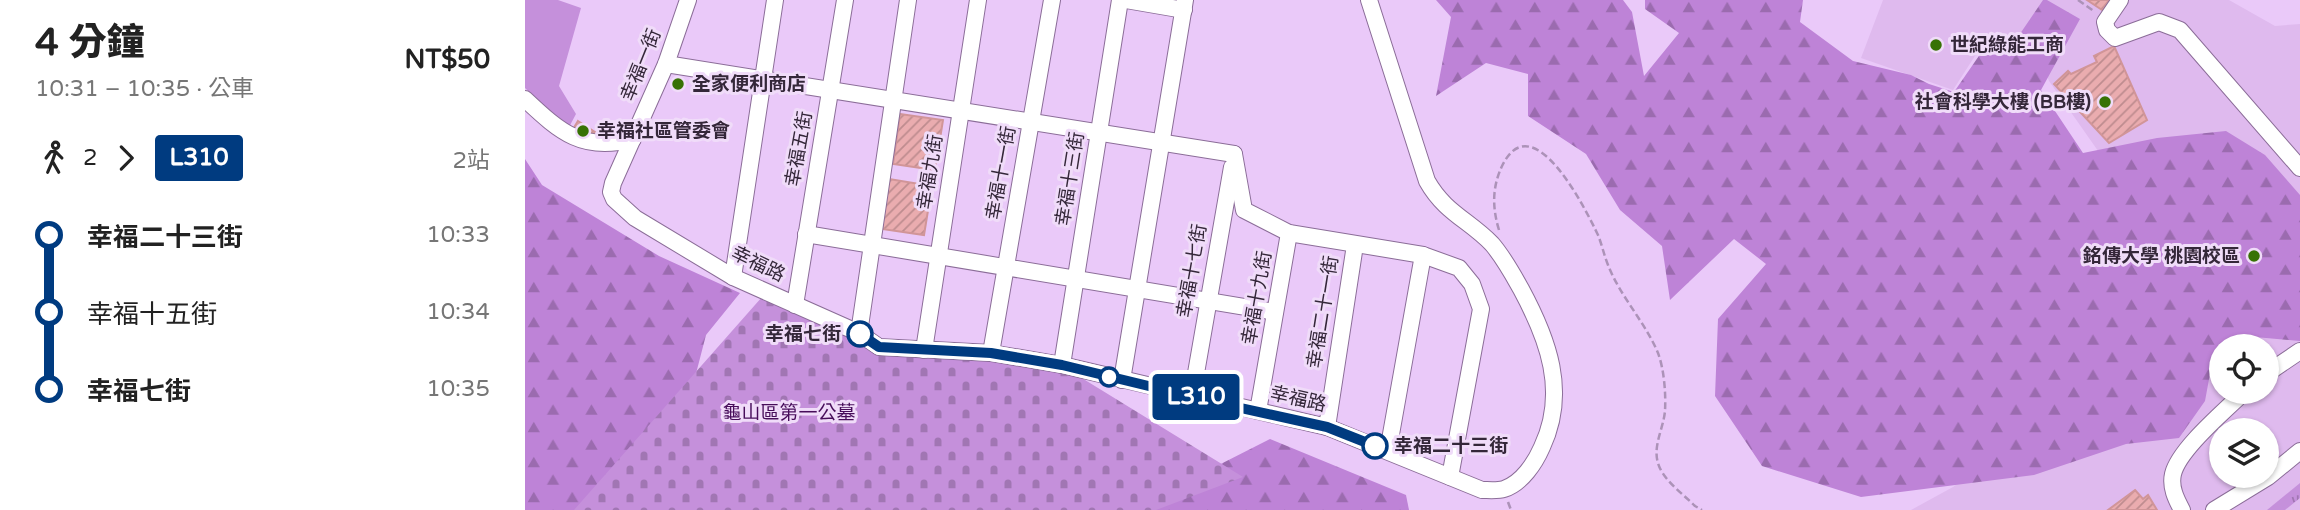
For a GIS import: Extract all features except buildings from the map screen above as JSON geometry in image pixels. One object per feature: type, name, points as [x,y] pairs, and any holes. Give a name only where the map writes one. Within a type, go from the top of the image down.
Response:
[{"type":"street","name":"幸福一街","points":[[668,239],[621,207],[611,192],[666,64],[688,0]]},
{"type":"street","points":[[733,277],[775,0]]},
{"type":"street","name":"幸福五街","points":[[795,305],[845,0]]},
{"type":"street","points":[[859,333],[908,0]]},
{"type":"street","name":"幸福九街","points":[[924,350],[978,0]]},
{"type":"street","name":"幸福十一街","points":[[991,353],[1052,0]]},
{"type":"street","name":"幸福十三街","points":[[1062,365],[1120,0]]},
{"type":"street","points":[[1122,380],[1185,5],[1126,0]]},
{"type":"street","name":"幸福路","points":[[668,239],[733,277],[859,333],[879,347],[991,353],[1062,365],[1327,427],[1482,490],[1504,489],[1532,470],[1552,425],[1551,359],[1539,322],[1507,263],[1479,232],[1437,198],[1427,181],[1369,0]]},
{"type":"street","points":[[2120,0],[2106,20],[2107,30],[2115,38],[2159,22],[2180,30],[2300,168]]},
{"type":"street","points":[[666,64],[1234,154],[1244,210],[1289,233],[1423,255],[1459,268],[1472,284],[1481,309],[1450,477]]},
{"type":"street","points":[[525,99],[580,141],[604,144],[633,139]]},
{"type":"street","name":"幸福十七街","points":[[1192,396],[1234,154]]},
{"type":"street","name":"幸福十九街","points":[[1258,411],[1289,233]]},
{"type":"street","points":[[806,234],[1275,312]]},
{"type":"street","name":"幸福二十一街","points":[[1327,427],[1355,245]]},
{"type":"street","points":[[1388,451],[1423,255]]},
{"type":"street","points":[[2279,365],[2300,351]]},
{"type":"street","points":[[2182,510],[2173,493],[2172,475],[2183,453],[2232,404]]},
{"type":"street","points":[[2214,510],[2268,477],[2300,451]]},
{"type":"path","points":[[2078,0],[2106,20]]},
{"type":"path","points":[[1503,237],[1494,215],[1493,198],[1501,167],[1507,156],[1518,148],[1538,148],[1562,173],[1587,213],[1608,266],[1658,354],[1665,391],[1665,413],[1655,450],[1660,470],[1686,498],[1702,510]]},
{"type":"shaded area","name":"銘傳大學 桃園校區","points":[[1883,0],[2229,0],[2275,26],[2300,24],[2300,510],[1911,510],[1953,487],[2041,424],[2143,215],[2049,81],[2030,32],[2030,15],[2028,44],[1982,45],[1953,90],[1861,58]]},
{"type":"green space","points":[[525,0],[558,0],[581,8],[559,86],[576,114],[568,129],[525,88]]},
{"type":"green space","points":[[1436,0],[1623,0],[1632,12],[1644,76],[1679,33],[1645,9],[1645,0],[1803,0],[1800,22],[1853,61],[1911,75],[1954,92],[1983,50],[2007,53],[2043,0],[2047,0],[2080,19],[2041,90],[2083,153],[2157,138],[2226,131],[2265,155],[2300,195],[2300,341],[2279,339],[2279,334],[2209,334],[2209,379],[2205,401],[2179,438],[2126,444],[2034,475],[1861,497],[1762,466],[1715,396],[1718,319],[1766,264],[1734,239],[1670,300],[1662,246],[1620,210],[1586,154],[1528,116],[1528,74],[1486,63],[1436,96],[1451,17]]},
{"type":"green space","points":[[525,159],[542,185],[659,256],[740,293],[706,335],[678,443],[606,510],[525,510]]},
{"type":"green space","name":"龜山區第一公墓","points":[[762,297],[856,337],[1072,372],[1243,477],[1156,510],[574,510]]},
{"type":"green space","points":[[1270,439],[1406,495],[1409,510],[1130,510]]},
{"type":"green space","points":[[2300,483],[2300,498],[2285,510],[2267,510]]},
{"type":"bus line","name":"L310","points":[[860,334],[879,347],[991,353],[1062,365],[1327,427],[1375,446]]},
{"type":"place","name":"世紀綠能工商","points":[[1936,45]]},
{"type":"place","name":"全家便利商店","points":[[678,84]]},
{"type":"place","name":"社會科學大樓 (BB樓)","points":[[2105,102]]},
{"type":"place","name":"幸福社區管委會","points":[[583,131]]},
{"type":"place","name":"銘傳大學 桃園校區","points":[[2254,256]]},
{"type":"place","name":"幸福七街","points":[[860,334]]},
{"type":"place","name":"幸福二十三街","points":[[1375,446]]}]
